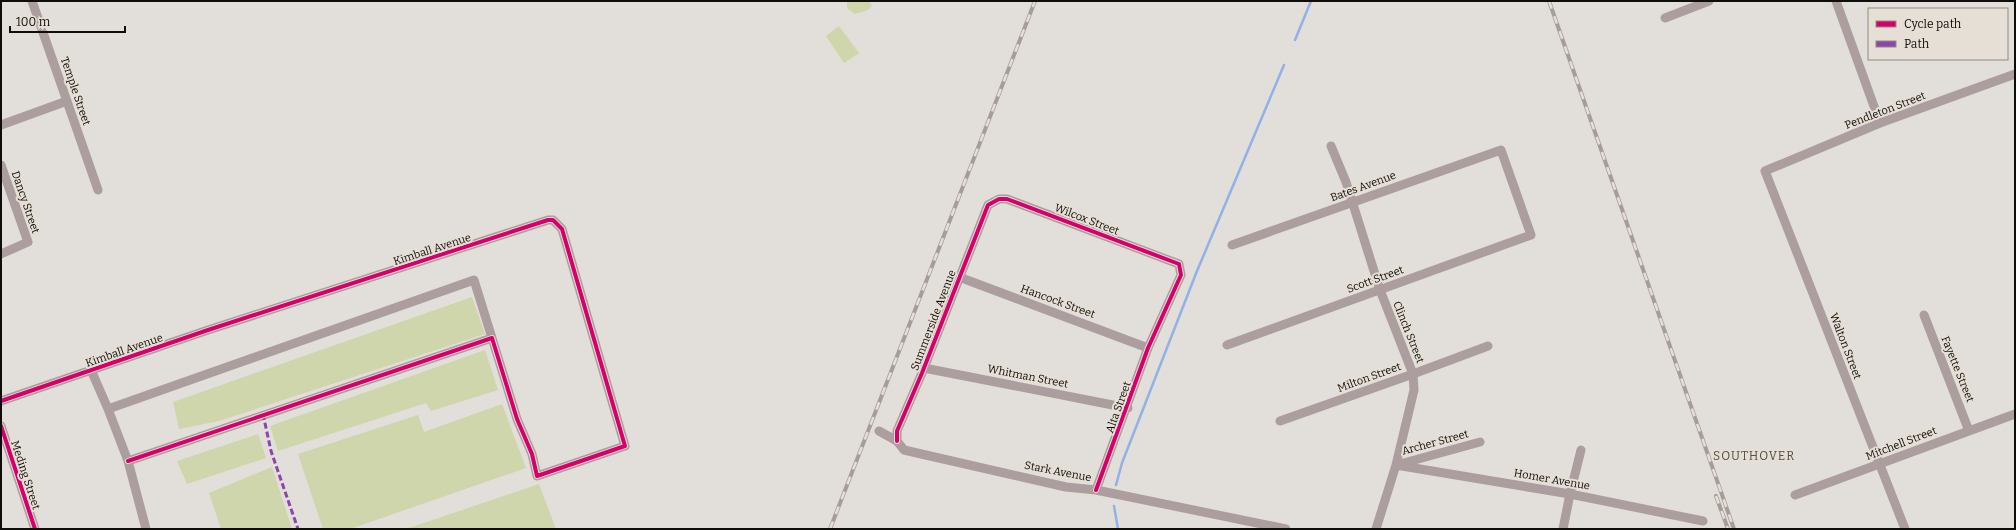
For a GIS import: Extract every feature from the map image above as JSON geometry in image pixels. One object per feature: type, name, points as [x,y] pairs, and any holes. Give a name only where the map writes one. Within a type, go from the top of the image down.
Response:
[{"type":"street","name":"Temple Street","points":[[32,1],[98,190]]},
{"type":"street","points":[[1665,18],[1709,1]]},
{"type":"street","points":[[1836,1],[1880,124]]},
{"type":"street","name":"Pendleton Street","points":[[1765,171],[1880,124],[2015,74]]},
{"type":"street","points":[[1,125],[67,101]]},
{"type":"street","name":"Clinch Street","points":[[1332,146],[1346,182],[1380,290],[1413,374],[1414,390],[1396,465],[1376,529]]},
{"type":"street","name":"Bates Avenue","points":[[1232,245],[1502,150],[1530,235]]},
{"type":"street","name":"Dancy Street","points":[[1,165],[28,242],[1,254]]},
{"type":"street","name":"Walton Street","points":[[1765,171],[1905,529]]},
{"type":"street","name":"Wilcox Street","points":[[988,205],[999,199],[1007,199],[1179,264]]},
{"type":"street","name":"Summerside Avenue","points":[[897,441],[897,431],[924,368],[988,205]]},
{"type":"street","name":"Kimball Avenue","points":[[1,401],[216,328],[548,220],[553,220],[562,229],[625,446],[537,476],[532,454],[517,419],[492,338]]},
{"type":"street","name":"Scott Street","points":[[1227,345],[1530,235]]},
{"type":"street","name":"Alta Street","points":[[1096,490],[1128,408],[1148,348],[1181,275],[1179,264]]},
{"type":"street","name":"Hancock Street","points":[[959,277],[1148,348]]},
{"type":"street","points":[[108,409],[474,280],[492,338],[128,461]]},
{"type":"street","name":"Fayette Street","points":[[1924,315],[1969,430]]},
{"type":"street","name":"Milton Street","points":[[1280,421],[1488,346]]},
{"type":"street","name":"Whitman Street","points":[[924,368],[1128,408]]},
{"type":"street","points":[[91,370],[128,461],[146,529]]},
{"type":"street","name":"Mitchell Street","points":[[1795,495],[2015,414]]},
{"type":"street","name":"Meding Street","points":[[1,426],[35,529]]},
{"type":"street","name":"Stark Avenue","points":[[879,431],[897,441],[904,450],[1066,487],[1096,490],[1286,529]]},
{"type":"street","name":"Archer Street","points":[[1396,465],[1480,442]]},
{"type":"street","points":[[1563,529],[1581,450]]},
{"type":"street","name":"Homer Avenue","points":[[1396,465],[1570,494],[1703,521]]},
{"type":"green space","points":[[847,1],[869,1],[872,6],[868,10],[855,14],[847,8]]},
{"type":"green space","points":[[839,26],[859,53],[844,63],[826,36]]},
{"type":"green space","points":[[472,297],[485,334],[219,421],[179,429],[173,402]]},
{"type":"green space","points":[[485,350],[498,390],[431,411],[426,403],[278,451],[270,426]]},
{"type":"green space","points":[[502,404],[526,468],[350,529],[323,529],[298,454],[418,415],[424,432]]},
{"type":"green space","points":[[258,434],[266,458],[187,484],[177,461]]},
{"type":"green space","points":[[272,467],[292,529],[221,529],[209,493]]},
{"type":"green space","points":[[539,484],[556,529],[406,529]]},
{"type":"waterway","points":[[1295,40],[1311,1]]},
{"type":"waterway","points":[[1116,485],[1122,463],[1197,271],[1284,65]]},
{"type":"waterway","points":[[1114,506],[1118,529]]},
{"type":"railway","points":[[830,529],[1035,1]]},
{"type":"railway","points":[[1549,1],[1734,529]]},
{"type":"railway","points":[[1716,496],[1728,529]]},
{"type":"marked path","points":[[263,414],[271,451],[298,529]]},
{"type":"cycle path","points":[[897,441],[897,431],[922,373],[988,205],[999,199],[1007,199],[1179,264],[1181,275],[1148,348],[1096,490]]},
{"type":"cycle path","points":[[1,401],[208,330],[548,220],[553,220],[562,229],[625,446],[537,476],[532,454],[517,419],[492,338],[128,461]]},
{"type":"cycle path","points":[[1,426],[35,529]]},
{"type":"district","name":"SOUTHOVER","points":[[1754,456]]}]
